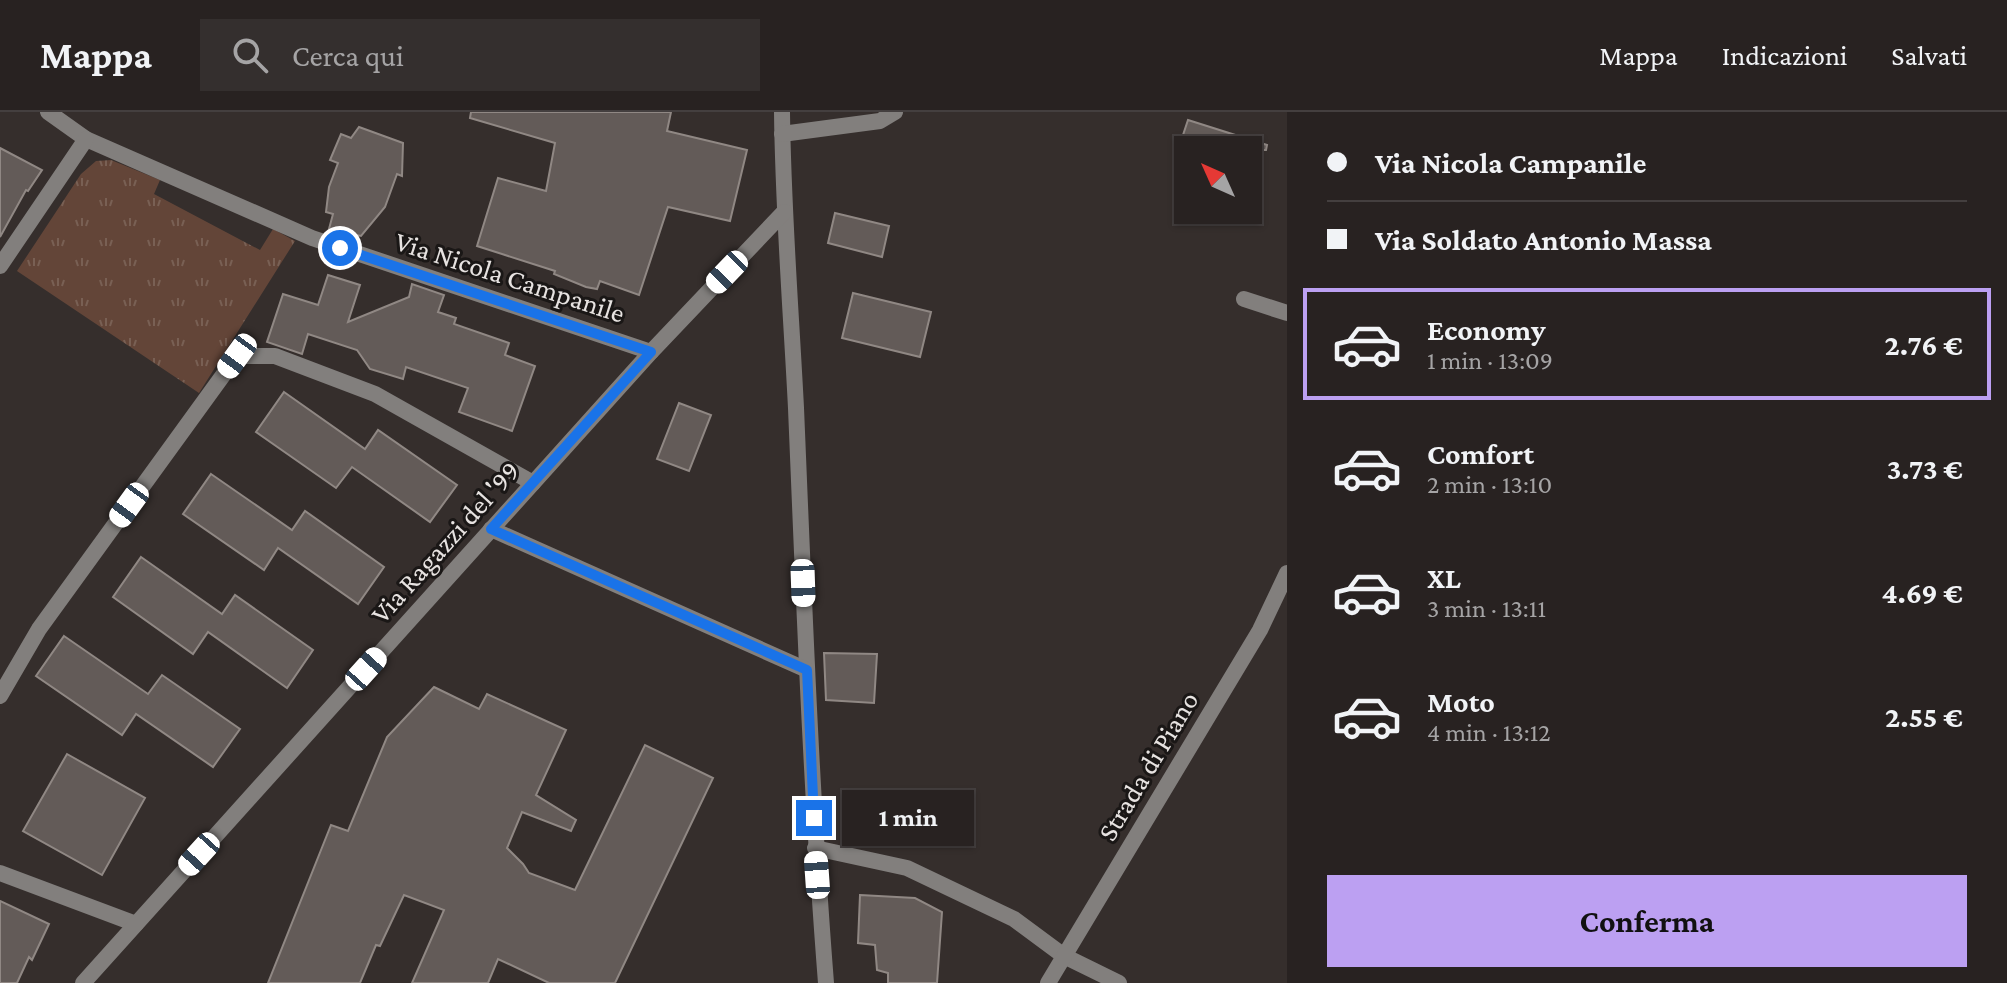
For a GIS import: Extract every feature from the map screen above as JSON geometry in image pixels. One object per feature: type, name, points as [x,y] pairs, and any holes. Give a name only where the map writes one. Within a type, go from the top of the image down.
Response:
[{"type":"street","name":"Via Nicola Campanile","points":[[48,112],[86,139],[312,238],[651,352]]},
{"type":"street","points":[[782,112],[784,212],[815,848],[826,983]]},
{"type":"street","points":[[782,134],[880,121],[895,112]]},
{"type":"street","points":[[0,266],[86,139]]},
{"type":"street","name":"Via Ragazzi del '99","points":[[83,983],[651,352],[784,212]]},
{"type":"street","points":[[1244,299],[1287,313]]},
{"type":"street","points":[[0,696],[39,629],[237,356],[275,356],[375,394],[533,483]]},
{"type":"street","points":[[491,529],[807,670]]},
{"type":"street","name":"Strada di Piano","points":[[1048,983],[1260,630],[1287,573]]},
{"type":"street","points":[[815,848],[907,868],[1014,919],[1064,956],[1119,983]]},
{"type":"street","points":[[0,873],[136,924]]},
{"type":"green space","points":[[111,160],[160,180],[154,194],[260,250],[273,229],[295,241],[199,393],[17,271],[81,174],[96,161]]},
{"type":"building","points":[[471,112],[671,112],[667,131],[747,150],[730,221],[668,207],[639,295],[600,281],[597,289],[586,287],[554,274],[555,271],[477,246],[498,178],[546,191],[555,143],[470,118]]},
{"type":"building","points":[[1188,120],[1239,136],[1183,136]]},
{"type":"building","points":[[359,127],[403,143],[402,176],[397,174],[385,207],[361,236],[329,229],[333,214],[326,212],[329,187],[338,163],[330,160],[341,134],[351,138]]},
{"type":"building","points":[[0,148],[42,170],[26,190],[0,237]]},
{"type":"building","points":[[835,213],[889,226],[882,257],[828,243]]},
{"type":"building","points":[[328,275],[360,285],[348,322],[409,297],[412,284],[444,295],[438,312],[456,318],[454,324],[509,343],[505,355],[535,366],[512,431],[459,412],[468,388],[406,367],[403,379],[370,369],[357,350],[308,334],[302,354],[267,342],[283,294],[318,305]]},
{"type":"building","points":[[853,293],[931,312],[920,357],[842,338]]},
{"type":"building","points":[[284,392],[365,449],[378,430],[457,485],[430,522],[352,467],[336,488],[256,432]]},
{"type":"building","points":[[679,403],[711,415],[689,471],[657,459]]},
{"type":"building","points":[[211,474],[292,530],[305,511],[384,567],[358,604],[278,548],[264,570],[183,514]]},
{"type":"building","points":[[141,557],[222,614],[235,595],[313,650],[287,688],[208,632],[193,654],[113,597]]},
{"type":"building","points":[[64,636],[148,694],[162,675],[240,729],[213,767],[136,714],[122,735],[36,676]]},
{"type":"building","points":[[824,653],[877,654],[874,703],[826,700]]},
{"type":"building","points":[[434,687],[479,709],[487,694],[566,730],[536,795],[576,820],[571,831],[522,812],[507,848],[529,873],[575,890],[645,745],[713,778],[615,983],[549,983],[498,959],[488,983],[412,983],[444,910],[404,895],[380,946],[376,945],[360,983],[268,983],[331,825],[348,831],[387,737]]},
{"type":"building","points":[[67,754],[145,798],[102,875],[23,831]]},
{"type":"building","points":[[860,895],[915,898],[942,912],[937,983],[888,983],[888,973],[877,970],[875,945],[858,943]]},
{"type":"building","points":[[0,901],[49,924],[17,983],[0,983]]},
{"type":"route","points":[[340,248],[651,352],[491,529],[807,670],[814,818]]}]
